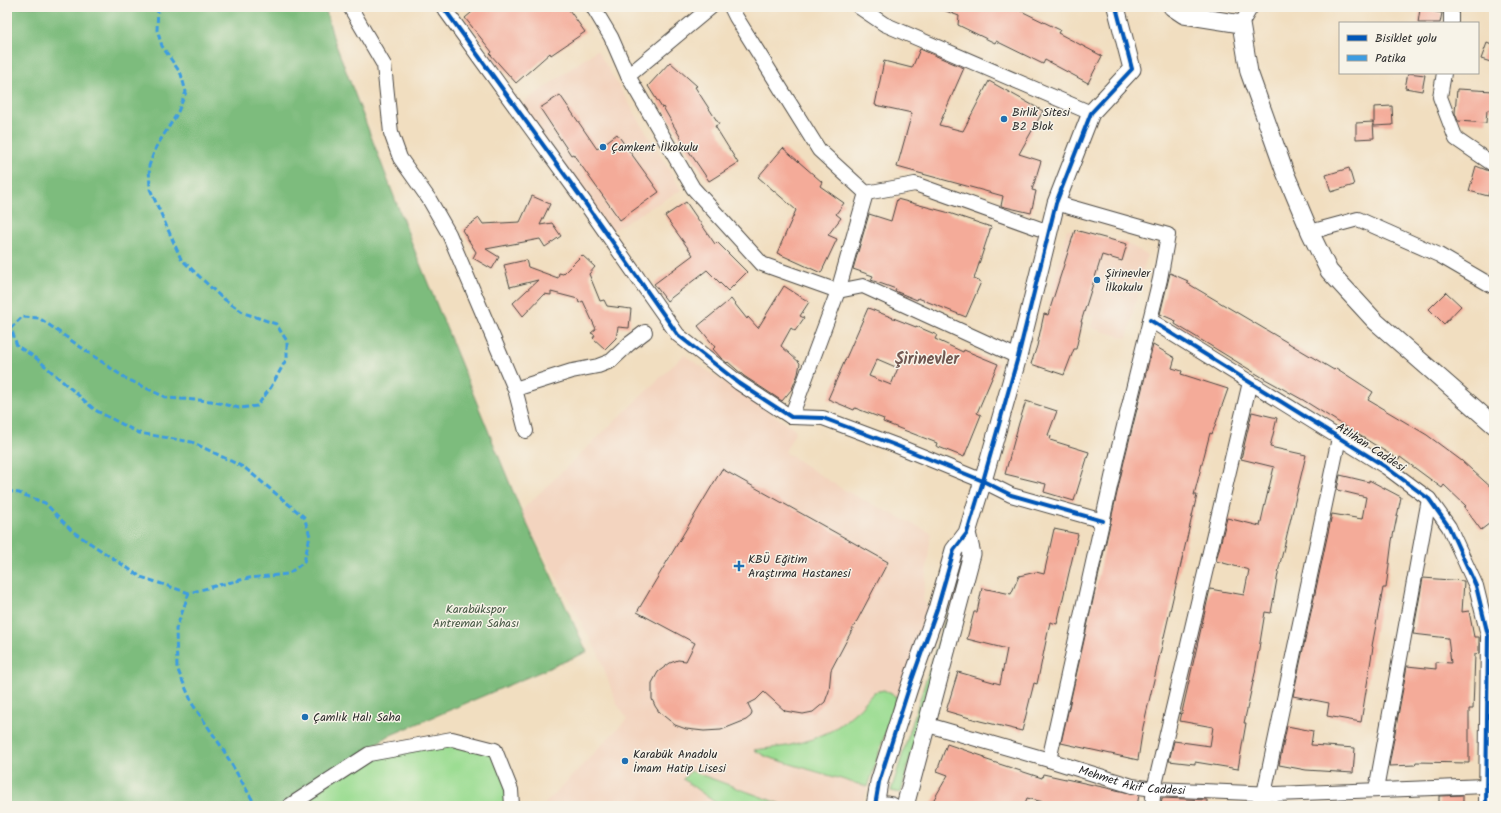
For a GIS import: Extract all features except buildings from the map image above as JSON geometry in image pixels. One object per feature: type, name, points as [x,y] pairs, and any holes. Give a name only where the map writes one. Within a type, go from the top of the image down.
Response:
[{"type":"street","points":[[350,7],[384,65],[391,132],[400,158],[428,199],[449,234],[515,388],[526,431]]},
{"type":"street","points":[[443,7],[583,200],[678,335],[739,383],[791,417],[823,418],[895,445],[983,481],[1011,495],[1103,521]]},
{"type":"street","points":[[593,7],[611,38],[628,76],[693,188],[762,264],[838,292],[863,286],[1018,357]]},
{"type":"street","points":[[628,76],[711,7]]},
{"type":"street","points":[[730,7],[819,150],[866,193]]},
{"type":"street","points":[[859,7],[884,24],[1091,113]]},
{"type":"street","points":[[875,806],[879,782],[909,688],[937,609],[954,550],[967,533],[983,481],[1018,357],[1056,203],[1091,113],[1132,69],[1116,7]]},
{"type":"street","points":[[1172,7],[1184,15],[1241,24]]},
{"type":"street","points":[[1251,7],[1241,24],[1249,72],[1284,170],[1310,232],[1329,271],[1375,321],[1494,425]]},
{"type":"street","points":[[1451,7],[1451,22]]},
{"type":"street","points":[[1444,74],[1440,96],[1456,139],[1494,165]]},
{"type":"street","points":[[866,193],[915,184],[1049,232]]},
{"type":"street","points":[[791,417],[838,292],[866,193]]},
{"type":"street","points":[[1049,760],[1160,279],[1168,235],[1056,203]]},
{"type":"street","points":[[1310,232],[1358,219],[1439,255],[1494,287]]},
{"type":"street","name":"Atlıhan Caddesi","points":[[1150,320],[1386,467],[1429,499],[1449,527],[1476,586],[1491,628],[1486,806]]},
{"type":"street","points":[[515,388],[572,371],[598,366],[611,361],[644,332]]},
{"type":"street","points":[[1152,806],[1154,789],[1250,382]]},
{"type":"street","points":[[1264,794],[1339,438]]},
{"type":"street","points":[[1376,790],[1429,499]]},
{"type":"street","points":[[905,806],[928,725],[972,554],[967,533]]},
{"type":"street","name":"Mehmet Akif Caddesi","points":[[928,725],[1132,786],[1154,789],[1264,794],[1486,786]]},
{"type":"street","points":[[289,806],[369,754],[452,739],[495,750],[511,790],[512,806]]},
{"type":"street","points":[[878,806],[892,806]]},
{"type":"shaded area","name":"Çamkent İlkokulu","points":[[597,50],[681,190],[611,231],[520,105]]},
{"type":"shaded area","name":"Şirinevler İlkokulu","points":[[1067,229],[1132,246],[1147,255],[1127,338],[1091,328],[1093,316],[1048,305]]},
{"type":"shaded area","name":"KBÜ Eğitim Araştırma Hastanesi","points":[[684,355],[796,430],[785,452],[842,489],[931,533],[923,599],[932,615],[861,806],[543,806],[627,719],[616,702],[599,655],[521,511]]},
{"type":"green space","name":"Karabükspor Antreman Sahası","points":[[7,7],[325,7],[333,37],[416,254],[521,511],[587,652],[386,737],[287,806],[7,806]]},
{"type":"green space","points":[[950,604],[901,793],[891,791]]},
{"type":"green space","points":[[884,690],[897,697],[868,787],[767,757],[754,750],[787,746],[810,740],[831,731],[860,708],[874,692]]},
{"type":"green space","points":[[452,739],[495,750],[512,806],[289,806],[369,754]]},
{"type":"green space","points":[[691,771],[786,806],[720,806],[683,779]]},
{"type":"marked path","points":[[158,7],[157,30],[162,46],[181,74],[186,92],[177,114],[156,147],[149,166],[150,189],[181,259],[221,297],[244,313],[276,324],[287,341],[287,358],[271,387],[257,406],[239,408],[211,401],[167,398],[125,378],[39,318],[22,317],[11,328],[17,346],[36,358],[95,410],[139,433],[192,442],[245,468],[304,517],[310,536],[304,562],[288,574],[249,578],[189,593],[176,629],[177,668],[193,705],[221,746],[256,806]]},
{"type":"marked path","points":[[7,491],[19,493],[45,503],[72,531],[141,577],[189,593]]},
{"type":"cycle path","points":[[443,7],[583,200],[678,335],[739,383],[791,417],[823,418],[895,445],[983,481],[1011,495],[1103,521]]},
{"type":"cycle path","points":[[875,806],[879,782],[909,688],[937,609],[954,550],[967,533],[983,481],[1018,357],[1056,203],[1091,113],[1132,69],[1116,7]]},
{"type":"cycle path","points":[[1150,320],[1386,467],[1429,499],[1449,527],[1476,586],[1488,635],[1486,806]]},
{"type":"place","name":"Birlik Sitesi B2 Blok","points":[[1004,119]]},
{"type":"place","name":"Çamkent İlkokulu","points":[[603,147]]},
{"type":"place","name":"Şirinevler İlkokulu","points":[[1097,280]]},
{"type":"place","name":"KBÜ Eğitim Araştırma Hastanesi","points":[[739,566]]},
{"type":"place","name":"Çamlık Halı Saha","points":[[305,717]]},
{"type":"place","name":"Karabük Anadolu İmam Hatip Lisesi","points":[[625,761]]},
{"type":"district","name":"Şirinevler","points":[[927,358]]}]
